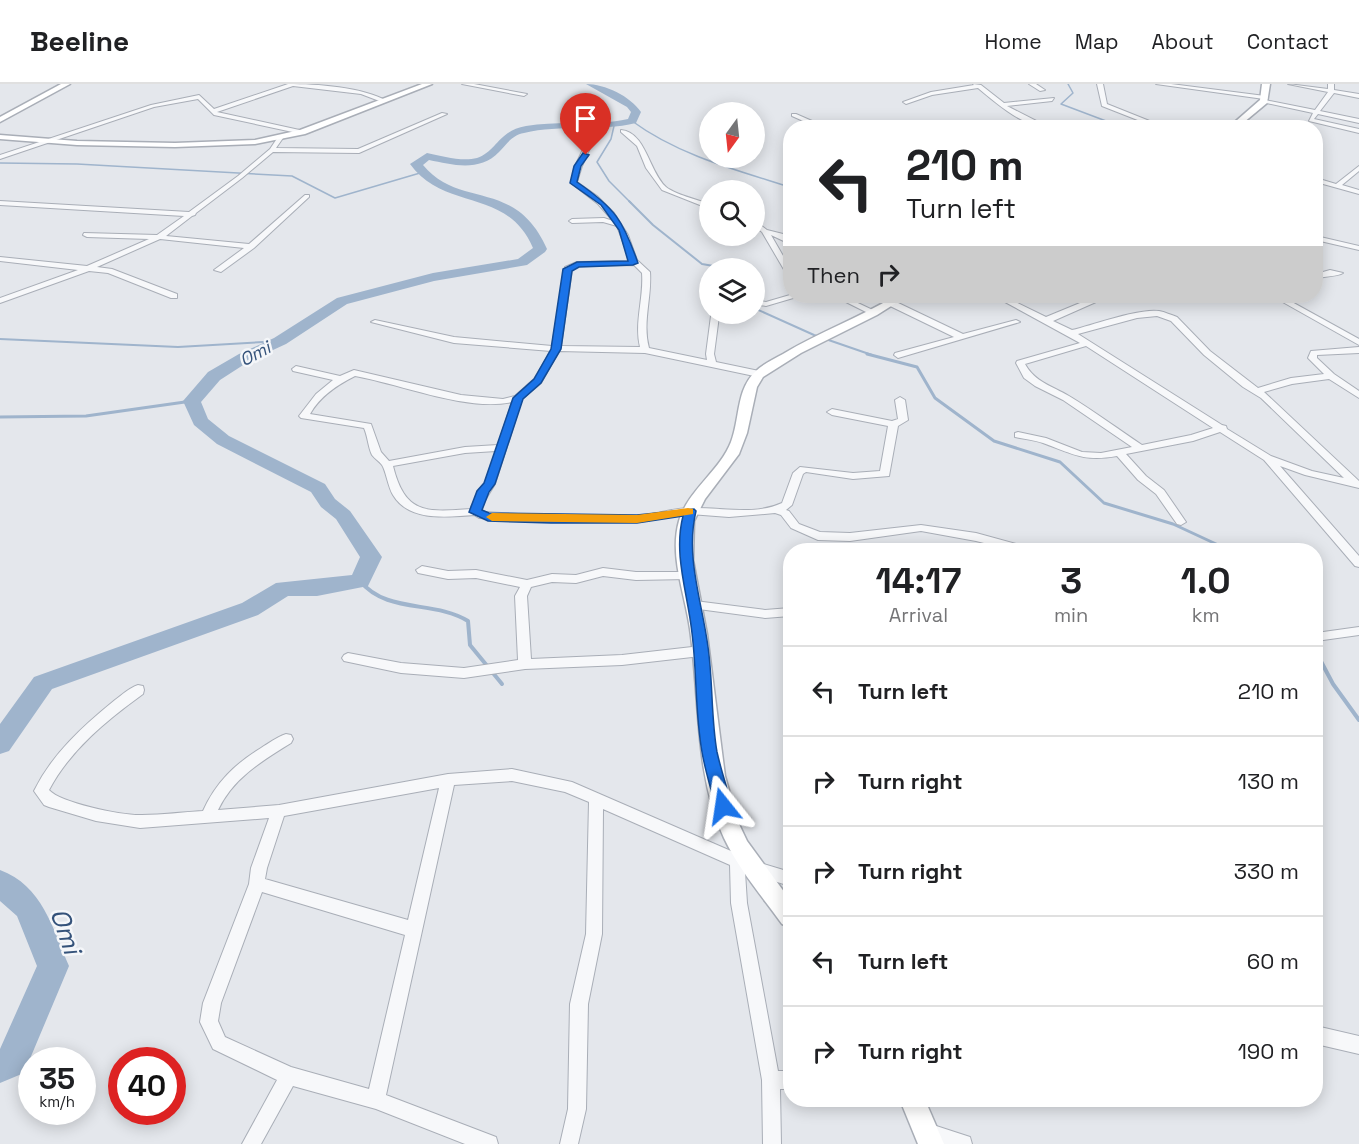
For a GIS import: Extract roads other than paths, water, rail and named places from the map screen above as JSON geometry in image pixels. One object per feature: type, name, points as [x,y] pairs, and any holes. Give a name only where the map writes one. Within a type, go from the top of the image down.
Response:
[{"type":"street","points":[[0,120],[66,84]]},
{"type":"street","points":[[212,112],[293,84],[362,93],[384,101]]},
{"type":"street","points":[[0,137],[175,145],[280,138],[302,132],[428,84]]},
{"type":"street","points":[[465,84],[524,94]]},
{"type":"street","points":[[1032,84],[1042,90]]},
{"type":"street","points":[[1100,84],[1104,105],[1143,120]]},
{"type":"street","points":[[1159,84],[1199,87],[1264,99],[1359,121]]},
{"type":"street","points":[[1241,120],[1264,99],[1266,84]]},
{"type":"street","points":[[1291,84],[1331,87],[1359,96]]},
{"type":"street","points":[[906,102],[931,94],[978,85],[1002,105],[1031,120]]},
{"type":"street","points":[[1311,120],[1331,87]]},
{"type":"street","points":[[0,157],[153,106],[191,97],[199,97],[212,112],[302,132]]},
{"type":"street","points":[[1002,105],[1052,99]]},
{"type":"street","points":[[272,150],[359,151],[444,114]]},
{"type":"street","points":[[794,115],[806,120]]},
{"type":"street","points":[[1323,124],[1359,131]]},
{"type":"street","points":[[623,131],[640,145],[649,168],[664,189],[699,203]]},
{"type":"street","points":[[592,137],[586,155],[577,166],[574,183],[604,204],[619,225],[633,263],[646,272],[649,289],[641,341],[645,350]]},
{"type":"street","points":[[0,301],[90,268],[159,237],[193,214],[243,174],[272,150],[280,138]]},
{"type":"street","points":[[1337,186],[1359,168]]},
{"type":"street","points":[[1323,182],[1359,192]]},
{"type":"street","points":[[218,270],[251,246],[307,196]]},
{"type":"street","points":[[0,203],[193,214]]},
{"type":"street","points":[[572,221],[604,220],[619,225]]},
{"type":"street","points":[[765,231],[783,239]]},
{"type":"street","points":[[765,231],[783,261]]},
{"type":"street","points":[[87,235],[159,237],[251,246]]},
{"type":"street","points":[[1323,240],[1359,248]]},
{"type":"street","points":[[0,259],[109,271],[174,296]]},
{"type":"street","points":[[633,263],[577,264],[568,269],[556,349],[538,381],[518,398],[498,402],[435,393],[354,373],[340,379],[310,404],[304,416],[368,426],[372,448],[387,464],[392,486],[403,501],[419,511],[433,514],[475,512],[488,517],[562,519],[637,519],[690,511],[729,514],[776,510],[787,505],[798,473],[804,469],[853,476],[885,474],[894,424]]},
{"type":"street","points":[[1323,274],[1339,273]]},
{"type":"street","points":[[765,304],[783,299]]},
{"type":"street","points":[[853,303],[875,313]]},
{"type":"street","points":[[783,909],[744,863],[728,824],[709,752],[702,651],[696,605],[688,575],[684,535],[690,511],[738,444],[748,407],[747,392],[759,374],[800,347],[875,313],[891,303]]},
{"type":"street","points":[[904,303],[962,337]]},
{"type":"street","points":[[1013,303],[1071,333],[1268,458],[1309,473],[1358,484]]},
{"type":"street","points":[[1047,320],[1086,303]]},
{"type":"street","points":[[1292,303],[1359,342]]},
{"type":"street","points":[[1071,333],[1137,316],[1158,313],[1167,316],[1215,360],[1246,385],[1258,391],[1358,484]]},
{"type":"street","points":[[375,322],[454,340],[556,349],[645,350],[759,374]]},
{"type":"street","points":[[898,355],[1016,322]]},
{"type":"street","points":[[712,363],[710,354],[714,324]]},
{"type":"street","points":[[1085,344],[1020,363],[1027,376],[1038,384],[1066,398],[1139,447]]},
{"type":"street","points":[[1359,350],[1314,353],[1312,358],[1331,376],[1359,396]]},
{"type":"street","points":[[296,369],[340,379]]},
{"type":"street","points":[[1258,391],[1291,381],[1331,376]]},
{"type":"street","points":[[475,512],[503,448],[518,398]]},
{"type":"street","points":[[832,412],[894,424],[903,420],[900,400]]},
{"type":"street","points":[[1018,435],[1043,440],[1081,455],[1101,456],[1193,438],[1223,428]]},
{"type":"street","points":[[387,464],[465,450],[503,448]]},
{"type":"street","points":[[1119,452],[1142,478],[1160,492],[1181,522]]},
{"type":"street","points":[[1268,458],[1359,563]]},
{"type":"street","points":[[776,510],[785,513],[795,526],[818,536],[850,537],[921,528],[998,543]]},
{"type":"street","points":[[422,570],[448,574],[476,574],[527,584],[552,578],[576,579],[603,572],[636,576],[688,575]]},
{"type":"street","points":[[525,664],[521,596],[527,584]]},
{"type":"street","points":[[696,605],[765,614],[783,613]]},
{"type":"street","points":[[1323,636],[1359,630]]},
{"type":"street","points":[[348,658],[402,668],[464,673],[525,664],[610,661],[702,651]]},
{"type":"street","points":[[138,690],[109,710],[48,776],[41,791],[49,801],[96,815],[140,822],[279,811],[448,780],[486,775],[512,775],[567,786],[744,863],[783,877]]},
{"type":"street","points":[[207,818],[216,795],[241,767],[286,739]]},
{"type":"street","points":[[376,1100],[448,780]]},
{"type":"street","points":[[569,1144],[577,1109],[579,1004],[594,934],[596,798]]},
{"type":"street","points":[[279,811],[259,868],[257,884],[212,1003],[209,1022],[219,1043],[290,1076],[376,1100],[479,1143]]},
{"type":"street","points":[[744,863],[739,903],[771,1080],[772,1144]]},
{"type":"street","points":[[257,884],[415,930]]},
{"type":"street","points":[[1323,1037],[1359,1045]]},
{"type":"street","points":[[251,1144],[290,1076]]},
{"type":"street","points":[[771,1080],[783,1080]]},
{"type":"street","points":[[916,1107],[928,1138],[963,1144]]},
{"type":"waterway","name":"Omi","points":[[0,744],[43,683],[250,609],[284,588],[317,588],[360,581],[371,557],[343,515],[328,503],[318,488],[223,440],[200,421],[192,401],[214,376],[245,357],[280,341],[342,301],[433,277],[522,262],[540,249],[531,229],[517,215],[499,205],[442,186],[426,177],[416,164],[427,156],[460,162],[484,159],[508,136],[526,129],[593,127],[632,121],[636,112],[631,105],[591,84]]},
{"type":"waterway","points":[[1068,84],[1073,93],[1061,104],[1103,120]]},
{"type":"waterway","points":[[632,121],[668,143],[688,152],[728,168],[783,185]]},
{"type":"waterway","points":[[614,126],[611,139],[597,162],[609,181],[653,225],[699,262]]},
{"type":"waterway","points":[[0,163],[77,164],[292,176],[335,198],[420,173]]},
{"type":"waterway","points":[[765,313],[814,335],[872,355]]},
{"type":"waterway","points":[[0,339],[178,347],[280,341]]},
{"type":"waterway","points":[[867,354],[917,367],[935,398],[994,441],[1060,462],[1104,503],[1173,524],[1214,543]]},
{"type":"waterway","points":[[0,417],[86,416],[192,401]]},
{"type":"waterway","points":[[360,581],[383,598],[397,603],[441,611],[468,621],[470,645],[502,684]]},
{"type":"waterway","points":[[1323,665],[1333,684],[1359,720]]},
{"type":"waterway","name":"Omi","points":[[0,883],[28,907],[53,966],[12,1061],[0,1066]]}]
